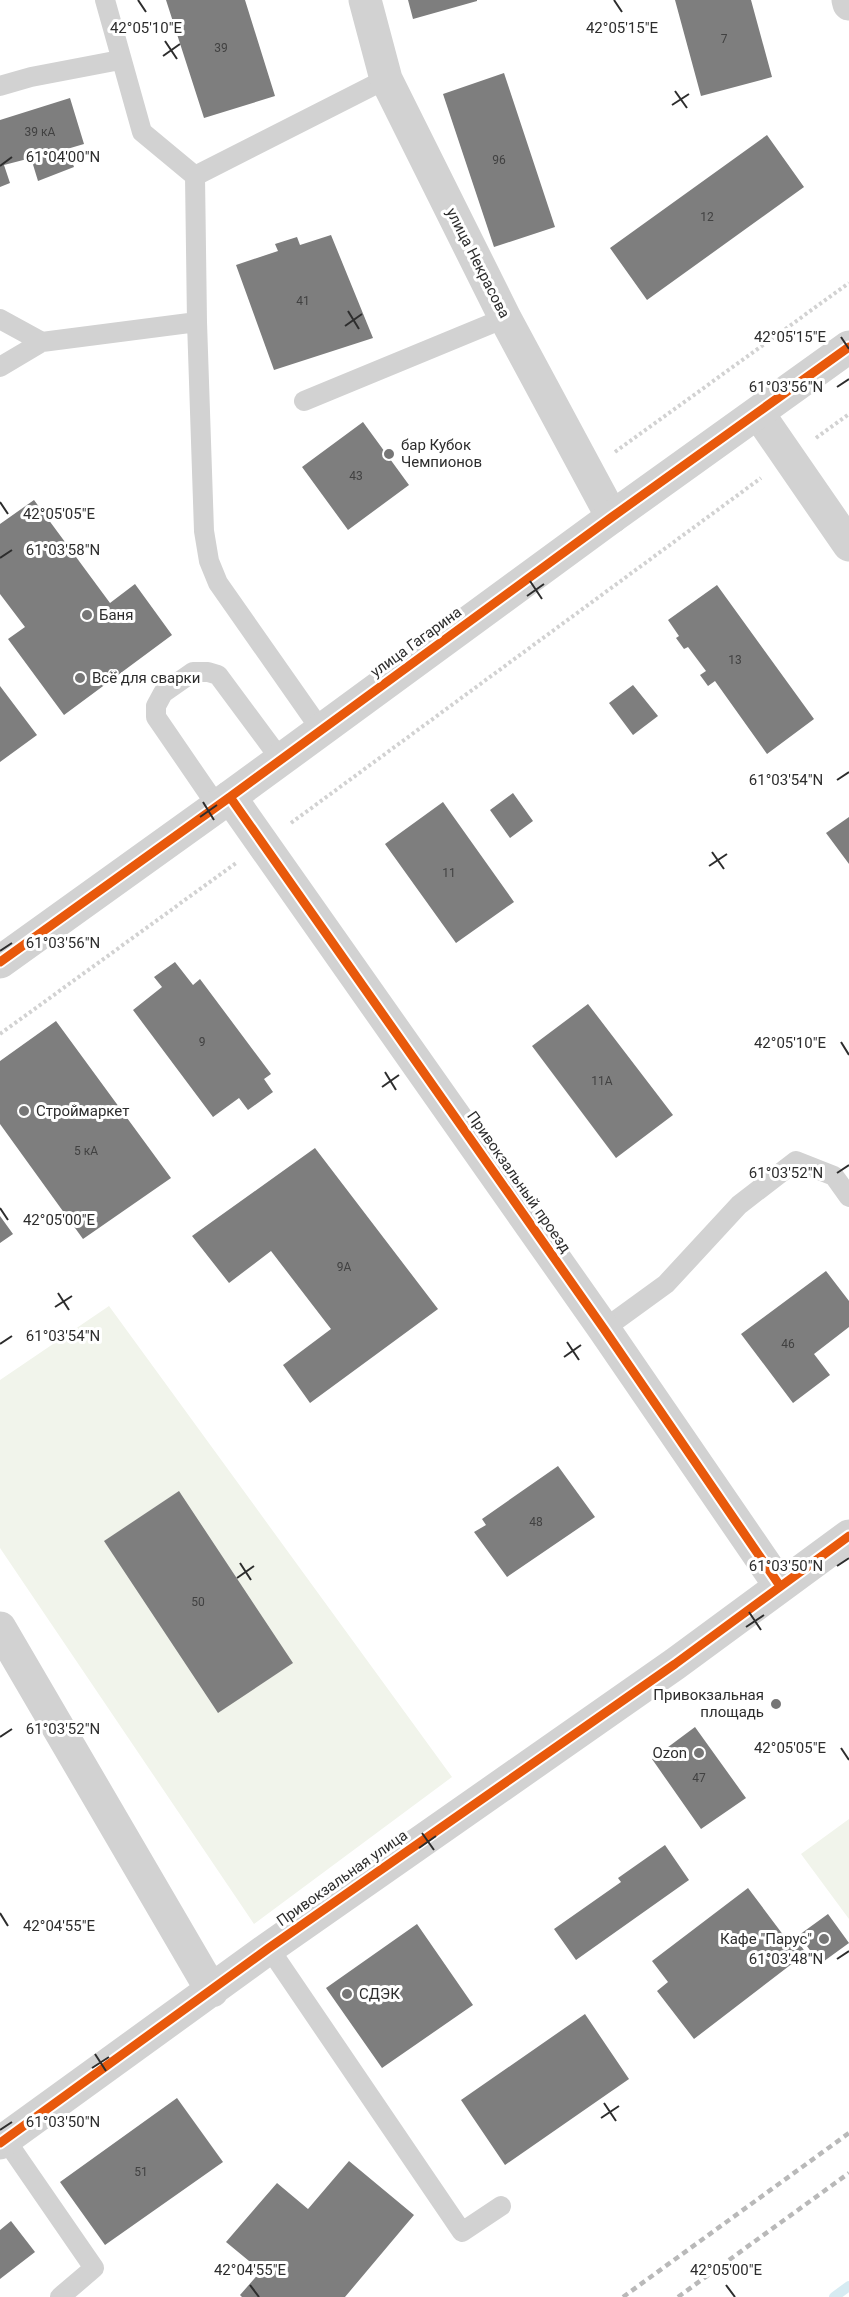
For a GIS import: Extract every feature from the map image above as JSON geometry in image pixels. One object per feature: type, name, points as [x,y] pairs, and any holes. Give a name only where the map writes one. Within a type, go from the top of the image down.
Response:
[{"type":"street","name":"улица Некрасова","points":[[364,0],[386,79],[505,318],[612,517]]},
{"type":"street","name":"улица Гагарина","points":[[2,958],[224,802],[612,517],[849,347]]},
{"type":"street","points":[[758,413],[849,545]]},
{"type":"street","name":"Привокзальный проезд","points":[[224,802],[262,843],[604,1329],[780,1586]]},
{"type":"street","name":"Привокзальная улица","points":[[3,2141],[268,1948],[675,1664],[849,1536]]},
{"type":"street","points":[[0,1628],[212,1991]]},
{"type":"lane","points":[[105,0],[142,132],[195,176],[204,531],[209,561],[218,583],[321,730]]},
{"type":"lane","points":[[0,86],[31,77],[120,60]]},
{"type":"lane","points":[[195,176],[386,79]]},
{"type":"lane","points":[[304,401],[505,318]]},
{"type":"lane","points":[[0,319],[42,342]]},
{"type":"lane","points":[[0,367],[42,342],[197,322]]},
{"type":"lane","points":[[224,802],[156,717],[156,706],[163,693],[193,672],[218,675],[281,760]]},
{"type":"lane","points":[[604,1329],[666,1284],[739,1205],[796,1161],[834,1176],[849,1197]]},
{"type":"lane","points":[[268,1948],[462,2232],[501,2206]]},
{"type":"lane","points":[[3,2141],[94,2268],[60,2297]]},
{"type":"path","points":[[588,472],[849,284]]},
{"type":"path","points":[[0,1034],[849,414]]},
{"type":"shaded area","points":[[109,1306],[452,1777],[254,1924],[0,1548],[0,1380]]},
{"type":"shaded area","points":[[849,1819],[849,1919],[801,1854]]},
{"type":"building","points":[[166,0],[245,0],[275,96],[204,118]]},
{"type":"building","points":[[408,0],[477,0],[477,1],[413,19]]},
{"type":"building","points":[[675,0],[751,0],[772,77],[701,96]]},
{"type":"building","points":[[504,73],[555,227],[494,247],[443,94]]},
{"type":"building","points":[[70,98],[84,144],[67,149],[74,167],[38,181],[31,158],[4,165],[10,183],[0,187],[0,120]]},
{"type":"building","points":[[767,135],[804,187],[647,300],[610,248]]},
{"type":"building","points":[[331,235],[373,338],[274,370],[236,265],[278,251],[275,244],[297,237],[300,245]]},
{"type":"building","points":[[363,422],[409,485],[348,530],[302,467]]},
{"type":"building","name":"Баня","points":[[34,500],[110,603],[135,584],[172,635],[64,715],[8,639],[25,627],[0,594],[0,524]]},
{"type":"building","points":[[717,585],[814,719],[767,754],[715,681],[708,686],[700,675],[706,671],[688,647],[684,649],[676,638],[679,636],[668,620]]},
{"type":"building","points":[[633,685],[658,716],[633,735],[609,703]]},
{"type":"building","points":[[0,686],[37,735],[0,762]]},
{"type":"building","points":[[513,793],[533,821],[510,838],[490,810]]},
{"type":"building","points":[[443,802],[514,902],[456,943],[385,844]]},
{"type":"building","points":[[849,817],[849,864],[826,833]]},
{"type":"building","points":[[175,962],[193,985],[200,979],[271,1074],[264,1079],[273,1092],[248,1110],[239,1098],[213,1117],[133,1010],[162,987],[154,977]]},
{"type":"building","points":[[588,1004],[673,1115],[616,1158],[532,1046]]},
{"type":"building","points":[[56,1021],[171,1178],[83,1239],[0,1124],[0,1061]]},
{"type":"building","points":[[315,1148],[438,1309],[310,1403],[283,1365],[331,1329],[271,1251],[229,1283],[192,1236]]},
{"type":"building","points":[[0,1216],[13,1234],[0,1243]]},
{"type":"building","points":[[826,1271],[849,1301],[849,1327],[814,1354],[830,1375],[793,1403],[741,1334]]},
{"type":"building","points":[[558,1466],[595,1517],[507,1577],[474,1532],[486,1525],[482,1519]]},
{"type":"building","points":[[179,1491],[293,1663],[218,1713],[104,1541]]},
{"type":"building","points":[[695,1727],[746,1798],[701,1829],[652,1759]]},
{"type":"building","points":[[665,1845],[689,1880],[576,1960],[554,1929],[621,1882],[618,1878]]},
{"type":"building","points":[[748,1888],[790,1944],[796,1939],[806,1953],[694,2039],[657,1991],[668,1982],[652,1961]]},
{"type":"building","name":"Кафе \"Парус\"","points":[[828,1914],[849,1943],[820,1964],[799,1935]]},
{"type":"building","points":[[417,1924],[473,2005],[382,2068],[326,1988]]},
{"type":"building","points":[[585,2014],[629,2079],[505,2165],[461,2100]]},
{"type":"building","points":[[177,2098],[223,2162],[105,2245],[60,2182]]},
{"type":"building","points":[[349,2161],[414,2215],[345,2297],[242,2297],[240,2295],[261,2271],[226,2242],[277,2183],[308,2209]]},
{"type":"building","points":[[11,2221],[35,2252],[0,2279],[0,2230]]},
{"type":"waterway","points":[[834,2297],[849,2286]]},
{"type":"railway","points":[[623,2297],[849,2133]]},
{"type":"railway","points":[[678,2297],[849,2173]]},
{"type":"cycle path","points":[[0,962],[849,347]]},
{"type":"cycle path","points":[[230,797],[604,1329],[780,1586]]},
{"type":"cycle path","points":[[0,2143],[269,1948],[675,1664],[849,1536]]},
{"type":"place","name":"бар Кубок Чемпионов","points":[[389,454]]},
{"type":"place","name":"Баня","points":[[87,615]]},
{"type":"place","name":"Всё для сварки","points":[[80,678]]},
{"type":"place","name":"Строймаркет","points":[[24,1111]]},
{"type":"place","name":"Привокзальная площадь","points":[[776,1704]]},
{"type":"place","name":"Ozon","points":[[699,1753]]},
{"type":"place","name":"Кафе \"Парус\"","points":[[824,1939]]},
{"type":"place","name":"СДЭК","points":[[347,1994]]}]
